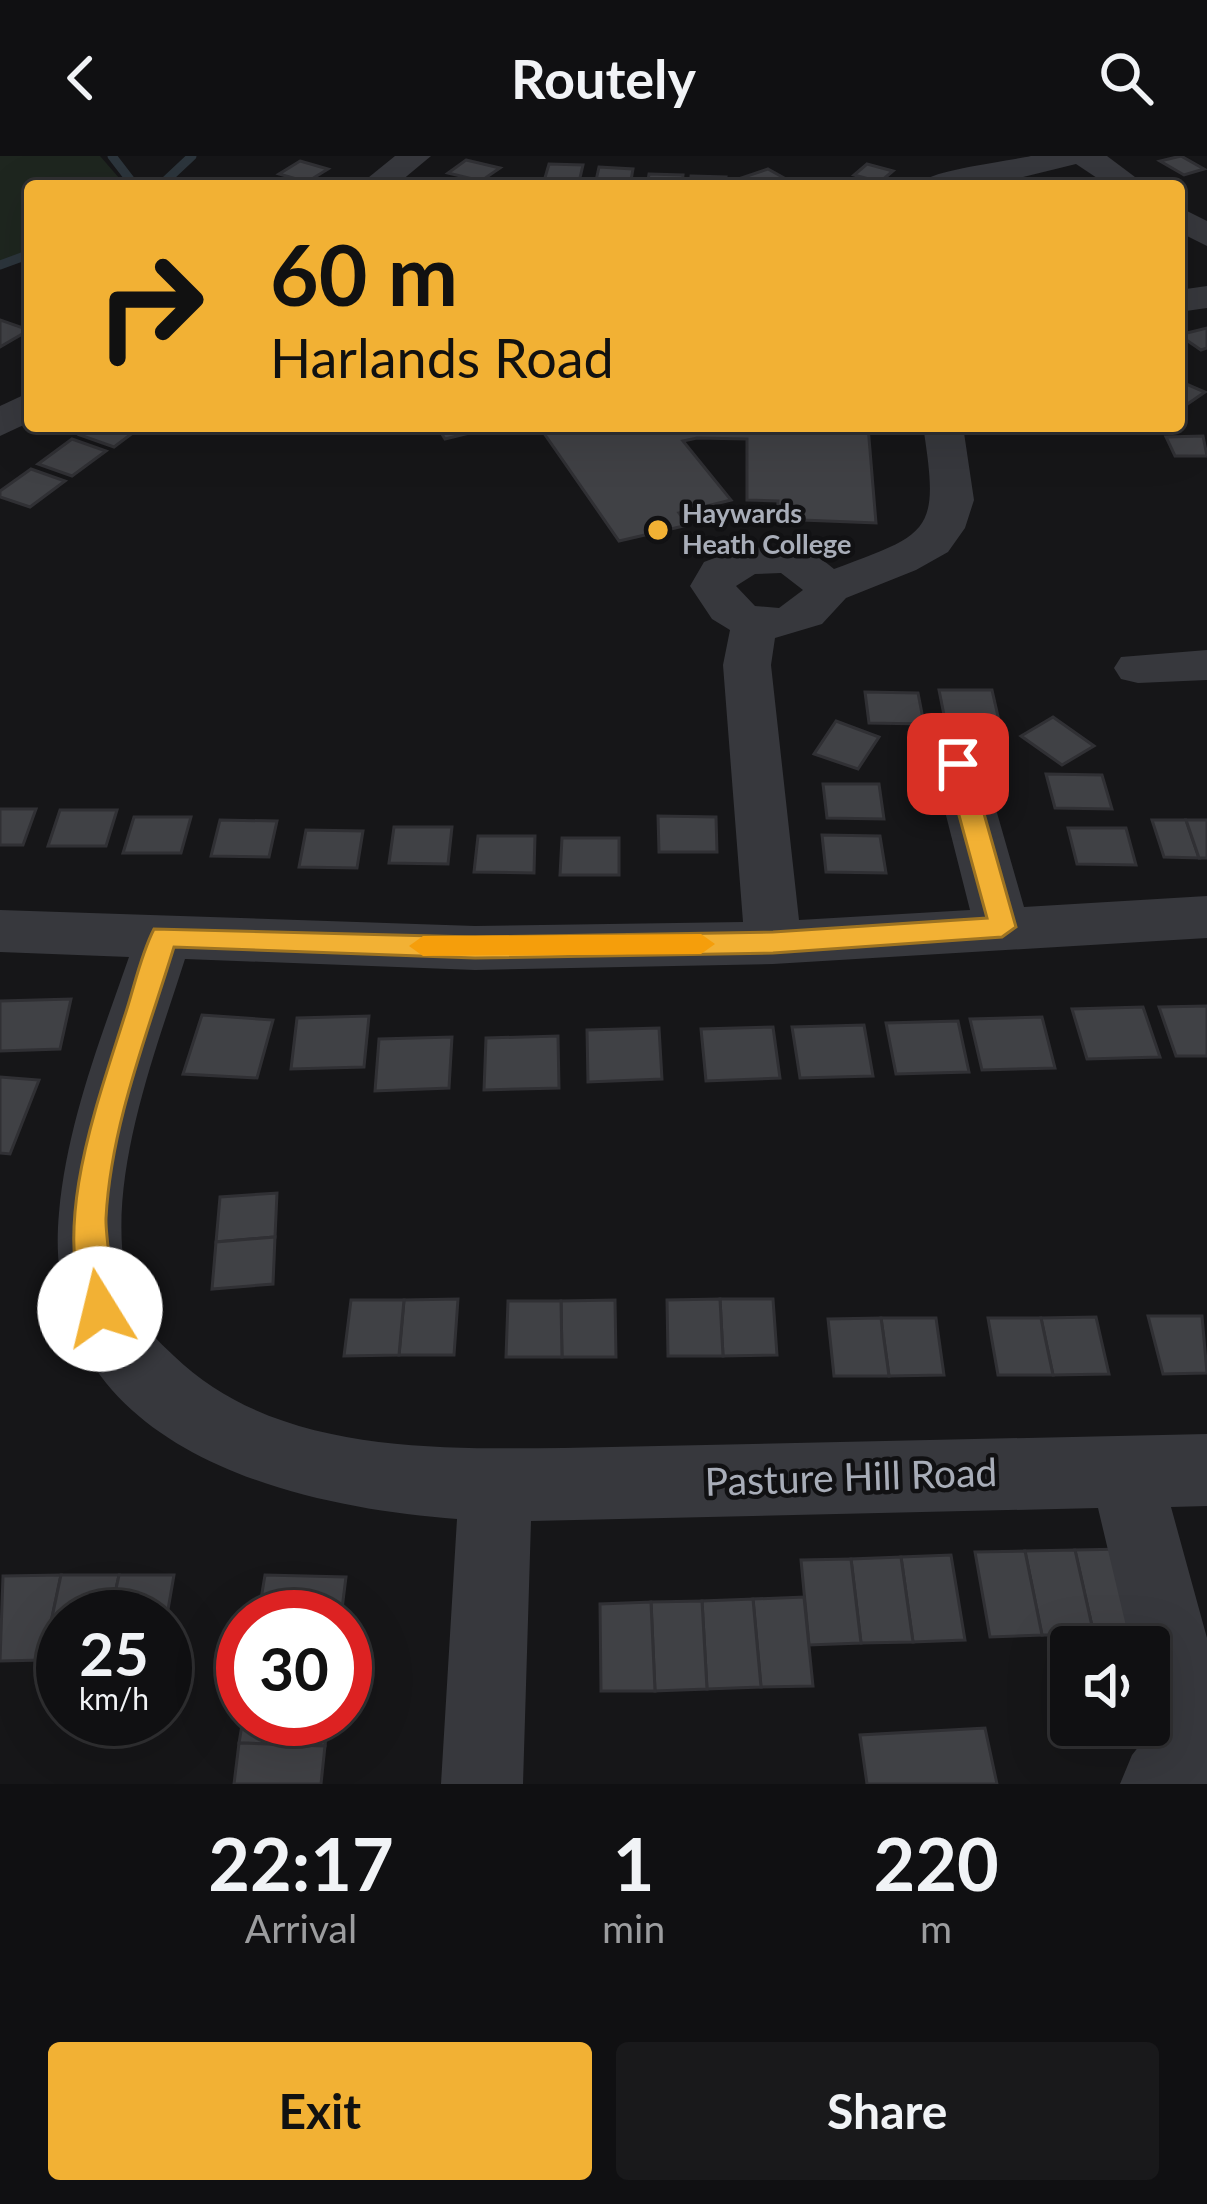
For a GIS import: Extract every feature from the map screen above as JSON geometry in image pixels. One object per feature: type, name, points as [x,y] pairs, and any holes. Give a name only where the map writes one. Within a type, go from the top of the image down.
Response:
[{"type":"street","points":[[382,180],[416,156]]},
{"type":"street","points":[[953,180],[1070,156]]},
{"type":"street","points":[[1085,156],[1122,180]]},
{"type":"street","points":[[826,590],[818,576],[800,562],[768,557],[720,572],[713,586],[718,602],[732,615],[754,623],[785,622],[808,614],[826,590],[925,547],[952,508],[944,432]]},
{"type":"street","points":[[754,623],[747,665],[773,943]]},
{"type":"street","points":[[1138,668],[1207,665]]},
{"type":"street","points":[[958,764],[1002,927]]},
{"type":"street","points":[[0,931],[475,948],[773,943],[1207,917]]},
{"type":"street","name":"Pasture Hill Road","points":[[164,936],[104,1127],[91,1217],[92,1270],[100,1309],[118,1347],[165,1391],[240,1442],[312,1465],[495,1487],[1207,1470]]},
{"type":"street","points":[[1125,1471],[1188,1716],[1186,1750],[1161,1784]]},
{"type":"street","points":[[482,1784],[495,1487]]},
{"type":"shaded area","points":[[0,156],[100,156],[121,180],[24,180],[24,253],[0,263]]},
{"type":"building","points":[[1181,156],[1204,169],[1184,175],[1160,161]]},
{"type":"building","points":[[466,160],[500,168],[482,180],[448,173]]},
{"type":"building","points":[[300,161],[328,169],[310,180],[279,174]]},
{"type":"building","points":[[549,164],[583,165],[579,180],[544,180]]},
{"type":"building","points":[[867,164],[893,171],[882,180],[854,175]]},
{"type":"building","points":[[599,167],[633,169],[631,180],[596,180]]},
{"type":"building","points":[[768,169],[788,180],[744,180],[741,178]]},
{"type":"building","points":[[649,174],[683,175],[683,180],[648,180]]},
{"type":"building","points":[[691,176],[726,177],[726,180],[691,180]]},
{"type":"building","points":[[0,320],[24,328],[24,333],[0,347]]},
{"type":"building","points":[[1207,328],[1207,348],[1201,350],[1185,339],[1185,334]]},
{"type":"building","points":[[1185,384],[1205,392],[1186,405]]},
{"type":"building","points":[[84,432],[134,432],[114,447],[80,435]]},
{"type":"building","points":[[441,432],[474,432],[445,439]]},
{"type":"building","points":[[543,432],[868,432],[876,523],[777,519],[778,501],[747,500],[747,439],[697,438],[683,441],[731,500],[679,513],[688,525],[619,541]]},
{"type":"building","points":[[1203,436],[1207,456],[1175,456],[1166,437]]},
{"type":"building","points":[[72,439],[106,451],[72,476],[38,464]]},
{"type":"building","points":[[31,469],[65,481],[30,507],[0,497],[0,491]]},
{"type":"building","points":[[939,690],[992,690],[999,721],[945,720]]},
{"type":"building","points":[[865,692],[918,693],[924,724],[869,723]]},
{"type":"building","points":[[1053,717],[1094,746],[1062,765],[1021,736]]},
{"type":"building","points":[[836,721],[879,737],[858,769],[814,754]]},
{"type":"building","points":[[1046,774],[1102,775],[1112,809],[1055,808]]},
{"type":"building","points":[[823,784],[879,784],[884,819],[827,818]]},
{"type":"building","points":[[0,809],[36,809],[23,845],[0,845]]},
{"type":"building","points":[[60,810],[117,810],[106,846],[48,846]]},
{"type":"building","points":[[658,816],[716,817],[717,852],[659,852]]},
{"type":"building","points":[[134,817],[191,817],[181,853],[123,853]]},
{"type":"building","points":[[220,820],[277,821],[269,857],[211,856]]},
{"type":"building","points":[[1152,820],[1186,820],[1199,858],[1164,857]]},
{"type":"building","points":[[1186,820],[1207,820],[1207,858],[1199,858]]},
{"type":"building","points":[[394,827],[452,827],[448,864],[389,863]]},
{"type":"building","points":[[1068,828],[1126,828],[1136,865],[1077,864]]},
{"type":"building","points":[[306,830],[363,831],[357,868],[299,867]]},
{"type":"building","points":[[822,835],[880,836],[886,873],[826,872]]},
{"type":"building","points":[[478,836],[535,836],[534,873],[474,872]]},
{"type":"building","points":[[562,838],[619,838],[619,875],[560,875]]},
{"type":"building","points":[[71,999],[60,1049],[0,1051],[0,1001]]},
{"type":"building","points":[[1207,1006],[1207,1056],[1176,1056],[1159,1007]]},
{"type":"building","points":[[1143,1007],[1160,1057],[1087,1059],[1072,1009]]},
{"type":"building","points":[[202,1015],[273,1020],[257,1078],[183,1074]]},
{"type":"building","points":[[369,1016],[364,1067],[291,1069],[297,1018]]},
{"type":"building","points":[[1042,1017],[1055,1068],[982,1070],[970,1019]]},
{"type":"building","points":[[958,1021],[969,1072],[896,1074],[886,1023]]},
{"type":"building","points":[[864,1025],[873,1076],[800,1078],[792,1027]]},
{"type":"building","points":[[773,1027],[780,1078],[706,1081],[701,1029]]},
{"type":"building","points":[[659,1028],[662,1079],[588,1082],[587,1030]]},
{"type":"building","points":[[558,1036],[559,1088],[484,1090],[486,1038]]},
{"type":"building","points":[[452,1037],[449,1088],[375,1091],[379,1039]]},
{"type":"building","points":[[0,1077],[39,1080],[10,1154],[0,1153]]},
{"type":"building","points":[[277,1193],[275,1237],[216,1242],[220,1197]]},
{"type":"building","points":[[275,1237],[273,1284],[212,1289],[216,1242]]},
{"type":"building","points":[[458,1299],[454,1355],[399,1355],[404,1300]]},
{"type":"building","points":[[720,1299],[773,1299],[777,1355],[723,1356]]},
{"type":"building","points":[[720,1299],[723,1356],[668,1356],[667,1300]]},
{"type":"building","points":[[351,1300],[404,1300],[399,1355],[344,1356]]},
{"type":"building","points":[[615,1300],[616,1357],[562,1357],[561,1301]]},
{"type":"building","points":[[508,1301],[561,1301],[562,1357],[506,1357]]},
{"type":"building","points":[[1148,1316],[1202,1316],[1207,1373],[1163,1374]]},
{"type":"building","points":[[1096,1317],[1109,1374],[1053,1375],[1041,1318]]},
{"type":"building","points":[[881,1318],[936,1318],[944,1375],[889,1376]]},
{"type":"building","points":[[881,1318],[889,1376],[834,1376],[828,1319]]},
{"type":"building","points":[[988,1318],[1041,1318],[1053,1375],[998,1375]]},
{"type":"building","points":[[1125,1549],[1143,1626],[1092,1626],[1075,1550]]},
{"type":"building","points":[[1075,1550],[1092,1626],[1050,1626],[1050,1635],[1042,1635],[1025,1551]]},
{"type":"building","points":[[1025,1551],[1042,1635],[990,1637],[975,1552]]},
{"type":"building","points":[[951,1555],[965,1640],[913,1642],[901,1557]]},
{"type":"building","points":[[901,1557],[913,1642],[861,1643],[851,1559]]},
{"type":"building","points":[[851,1559],[861,1643],[809,1645],[801,1560]]},
{"type":"building","points":[[61,1575],[58,1590],[36,1590],[36,1660],[0,1661],[3,1576]]},
{"type":"building","points":[[61,1575],[119,1575],[116,1590],[58,1590]]},
{"type":"building","points":[[119,1575],[174,1575],[171,1590],[116,1590]]},
{"type":"building","points":[[265,1575],[346,1577],[344,1590],[262,1590]]},
{"type":"building","points":[[804,1597],[813,1686],[761,1687],[753,1599]]},
{"type":"building","points":[[753,1599],[761,1687],[707,1689],[702,1601]]},
{"type":"building","points":[[702,1601],[707,1689],[655,1691],[651,1602]]},
{"type":"building","points":[[651,1602],[655,1691],[601,1691],[600,1604]]},
{"type":"building","points":[[985,1728],[997,1784],[867,1784],[860,1735]]},
{"type":"building","points":[[239,1746],[325,1746],[321,1784],[234,1784]]},
{"type":"waterway","points":[[112,156],[130,180]]},
{"type":"waterway","points":[[166,180],[192,156]]},
{"type":"waterway","points":[[0,265],[24,256]]},
{"type":"slow traffic","points":[[423,946],[701,944]]},
{"type":"place","name":"Haywards Heath College","points":[[658,530]]},
{"type":"route","points":[[100,1309],[92,1270],[91,1217],[104,1127],[164,936],[475,948],[773,943],[1002,927],[958,764]]}]
